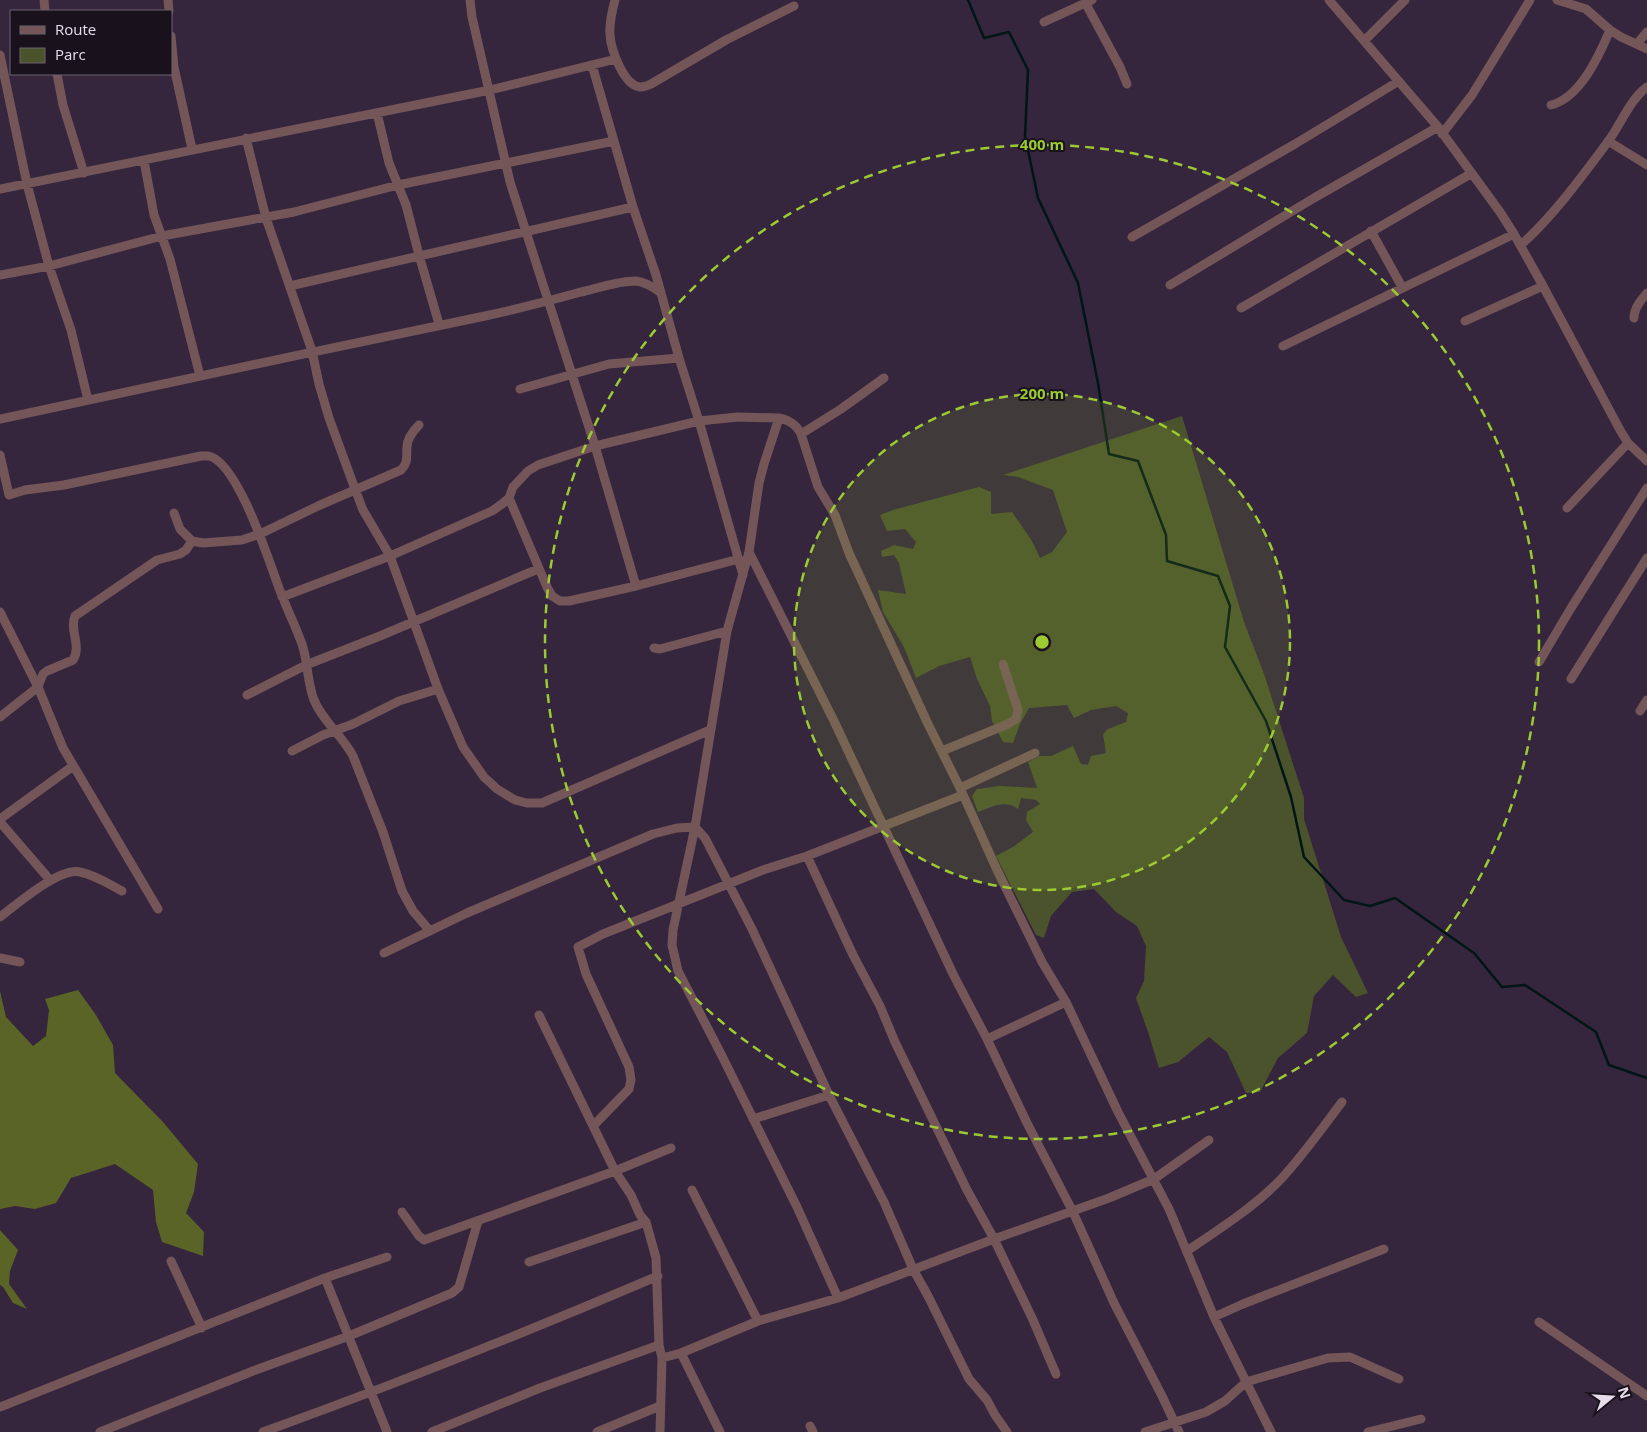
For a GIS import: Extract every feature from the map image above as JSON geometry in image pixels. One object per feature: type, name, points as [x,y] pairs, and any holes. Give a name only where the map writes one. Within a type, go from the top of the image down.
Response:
[{"type":"street","points":[[470,0],[472,17],[505,162],[595,446],[636,586]]},
{"type":"street","points":[[1329,0],[1440,130],[1472,173],[1521,245],[1608,410],[1628,443],[1647,460]]},
{"type":"street","points":[[1364,41],[1405,0]]},
{"type":"street","points":[[1170,285],[1323,193],[1440,130],[1472,95],[1530,0]]},
{"type":"street","points":[[1557,0],[1586,9],[1610,30],[1647,49]]},
{"type":"street","points":[[614,1],[610,34],[616,59],[631,83],[638,87],[645,87],[726,40],[794,6]]},
{"type":"street","points":[[1044,22],[1089,2],[1128,84]]},
{"type":"street","points":[[1551,106],[1560,103],[1575,91],[1602,48],[1610,30]]},
{"type":"street","points":[[1637,44],[1647,32]]},
{"type":"street","points":[[172,46],[174,67],[192,150]]},
{"type":"street","points":[[0,55],[27,184],[50,266],[71,330],[88,400]]},
{"type":"street","points":[[0,189],[490,90],[616,59]]},
{"type":"street","points":[[592,65],[632,207],[699,421],[743,575]]},
{"type":"street","points":[[57,75],[66,114],[84,173]]},
{"type":"street","points":[[1132,237],[1295,144],[1399,81]]},
{"type":"street","points":[[1521,245],[1542,226],[1563,202],[1608,141],[1632,102],[1647,87]]},
{"type":"street","points":[[377,113],[389,163],[406,205],[439,324]]},
{"type":"street","points":[[246,138],[266,218],[312,351],[329,418],[355,490],[363,510],[390,556],[438,689],[462,747],[484,777],[497,789],[515,800],[527,804],[542,803],[710,730]]},
{"type":"street","points":[[0,275],[50,266],[162,236],[266,218],[398,185],[614,141]]},
{"type":"street","points":[[1608,141],[1647,165]]},
{"type":"street","points":[[144,161],[154,215],[170,259],[200,376]]},
{"type":"street","points":[[1241,308],[1472,173]]},
{"type":"street","points":[[290,286],[632,207]]},
{"type":"street","points":[[1372,231],[1402,287]]},
{"type":"street","points":[[1283,346],[1514,234]]},
{"type":"street","points":[[0,419],[439,324],[486,316],[599,288],[637,281],[647,284],[660,292]]},
{"type":"street","points":[[1465,321],[1543,286]]},
{"type":"street","points":[[1634,318],[1636,308],[1647,293]]},
{"type":"street","points":[[520,389],[609,364],[678,358]]},
{"type":"street","points":[[801,434],[884,378]]},
{"type":"street","points":[[282,596],[390,556],[492,511],[509,498],[520,478],[538,465],[595,446],[699,421],[738,417],[779,418],[793,423],[801,434],[818,487],[838,521],[849,552],[878,616],[997,870],[1042,962],[1066,1002],[1118,1112],[1154,1179],[1187,1251],[1214,1317],[1271,1432]]},
{"type":"street","points":[[779,418],[759,483],[749,552],[727,631],[695,827],[673,930],[672,945],[678,971],[797,1207],[838,1298]]},
{"type":"street","points":[[174,513],[180,529],[192,541],[203,543],[228,542],[260,534],[402,470],[407,461],[408,440],[419,425]]},
{"type":"street","points":[[1567,508],[1628,443]]},
{"type":"street","points":[[0,456],[9,495]]},
{"type":"street","points":[[0,499],[25,490],[64,484],[172,461],[208,456],[215,459],[224,468],[252,513],[302,646],[314,700],[324,718],[346,744],[383,832],[405,896],[413,911],[430,932]]},
{"type":"street","points":[[1539,662],[1586,583],[1647,488]]},
{"type":"street","points":[[509,498],[538,569],[552,596],[560,600],[580,599],[739,559]]},
{"type":"street","points":[[0,717],[38,687],[43,674],[73,660],[76,645],[73,626],[75,616],[157,560],[180,554],[186,550],[192,541]]},
{"type":"street","points":[[749,552],[815,681],[954,976],[1073,1212],[1114,1303],[1179,1432]]},
{"type":"street","points":[[1571,679],[1647,558]]},
{"type":"street","points":[[247,695],[306,665],[538,569]]},
{"type":"street","points":[[0,612],[38,687],[72,766],[158,909]]},
{"type":"street","points":[[654,648],[660,649],[727,631]]},
{"type":"street","points":[[942,751],[1013,722],[1016,719],[1018,710],[1002,664]]},
{"type":"street","points":[[292,751],[399,701],[438,689]]},
{"type":"street","points":[[1640,711],[1647,700]]},
{"type":"street","points":[[346,744],[349,726]]},
{"type":"street","points":[[594,1125],[629,1089],[631,1080],[629,1067],[586,974],[578,947],[603,934],[763,870],[884,827],[961,792],[1035,753]]},
{"type":"street","points":[[50,880],[0,820],[72,766]]},
{"type":"street","points":[[695,827],[705,838],[752,930],[829,1096],[884,1202],[913,1269],[969,1379],[987,1400],[1007,1432]]},
{"type":"street","points":[[384,953],[468,913],[653,834],[677,828],[695,827]]},
{"type":"street","points":[[806,856],[880,1006],[895,1042],[967,1190],[994,1239],[1033,1320],[1056,1374]]},
{"type":"street","points":[[0,917],[50,880],[69,872],[79,871],[122,891]]},
{"type":"street","points":[[0,958],[20,962]]},
{"type":"street","points":[[987,1039],[1066,1002]]},
{"type":"street","points":[[539,1015],[616,1171],[631,1195],[640,1215],[646,1222],[656,1258],[658,1276],[659,1345],[662,1358],[660,1432]]},
{"type":"street","points":[[752,1119],[829,1096]]},
{"type":"street","points":[[1187,1251],[1230,1221],[1281,1179],[1342,1102]]},
{"type":"street","points":[[662,1358],[681,1353],[758,1321],[838,1298],[994,1239],[1073,1212],[1154,1179],[1209,1140]]},
{"type":"street","points":[[402,1212],[424,1240],[616,1171],[671,1148]]},
{"type":"street","points":[[692,1190],[758,1321]]},
{"type":"street","points":[[100,1432],[253,1370],[349,1336],[452,1293],[458,1287],[478,1221]]},
{"type":"street","points":[[529,1262],[646,1222]]},
{"type":"street","points":[[1214,1317],[1384,1249]]},
{"type":"street","points":[[0,1407],[325,1278],[387,1257]]},
{"type":"street","points":[[171,1261],[202,1328]]},
{"type":"street","points":[[263,1432],[371,1393],[522,1334],[658,1276]]},
{"type":"street","points":[[325,1278],[386,1432]]},
{"type":"street","points":[[1539,1322],[1647,1396]]},
{"type":"street","points":[[432,1432],[540,1388],[659,1345]]},
{"type":"street","points":[[681,1353],[720,1432]]},
{"type":"street","points":[[1145,1432],[1192,1418],[1217,1407],[1246,1382],[1328,1358],[1350,1357],[1399,1379]]},
{"type":"street","points":[[597,1432],[660,1406]]},
{"type":"street","points":[[1368,1432],[1421,1419]]},
{"type":"green space","points":[[1182,416],[1244,622],[1264,674],[1304,798],[1304,819],[1341,937],[1368,993],[1356,997],[1333,975],[1314,996],[1307,1033],[1278,1058],[1260,1092],[1246,1093],[1227,1052],[1209,1037],[1178,1062],[1159,1068],[1136,998],[1144,981],[1146,946],[1137,926],[1116,912],[1094,889],[1072,892],[1051,916],[1044,938],[1036,935],[996,856],[1013,847],[1033,832],[1026,820],[1027,812],[1040,804],[1036,800],[1021,798],[1018,809],[1003,804],[978,812],[972,796],[977,789],[1000,786],[1037,788],[1028,762],[1039,756],[1051,756],[1073,746],[1081,764],[1088,765],[1091,756],[1106,753],[1103,734],[1108,729],[1126,722],[1128,713],[1116,706],[1091,710],[1074,718],[1067,705],[1029,708],[1020,724],[1013,743],[1003,742],[992,721],[990,706],[977,679],[970,657],[939,666],[916,678],[904,647],[883,612],[878,590],[906,594],[899,563],[894,555],[882,557],[881,551],[894,545],[913,549],[916,542],[905,529],[887,531],[880,515],[979,487],[991,492],[991,514],[1012,512],[1032,541],[1040,558],[1052,552],[1067,532],[1053,490],[1018,477],[1003,475]]},
{"type":"green space","points":[[78,990],[96,1015],[113,1045],[115,1073],[163,1122],[198,1164],[194,1192],[186,1213],[204,1232],[203,1256],[162,1242],[156,1222],[153,1190],[115,1164],[71,1178],[56,1203],[35,1209],[15,1206],[0,1209],[0,991],[6,1017],[33,1046],[46,1036],[49,1010],[45,999]]},
{"type":"green space","points":[[0,1230],[18,1250],[10,1271],[9,1284],[27,1309],[13,1303],[0,1285]]},
{"type":"waterway","points":[[968,0],[984,38],[1009,32],[1028,70],[1025,136],[1038,198],[1078,283],[1098,383],[1109,454],[1138,461],[1166,535],[1167,561],[1218,576],[1230,606],[1225,647],[1266,721],[1291,797],[1304,857],[1344,900],[1370,906],[1395,898],[1474,953],[1502,987],[1525,985],[1596,1032],[1609,1065],[1647,1078]]}]
